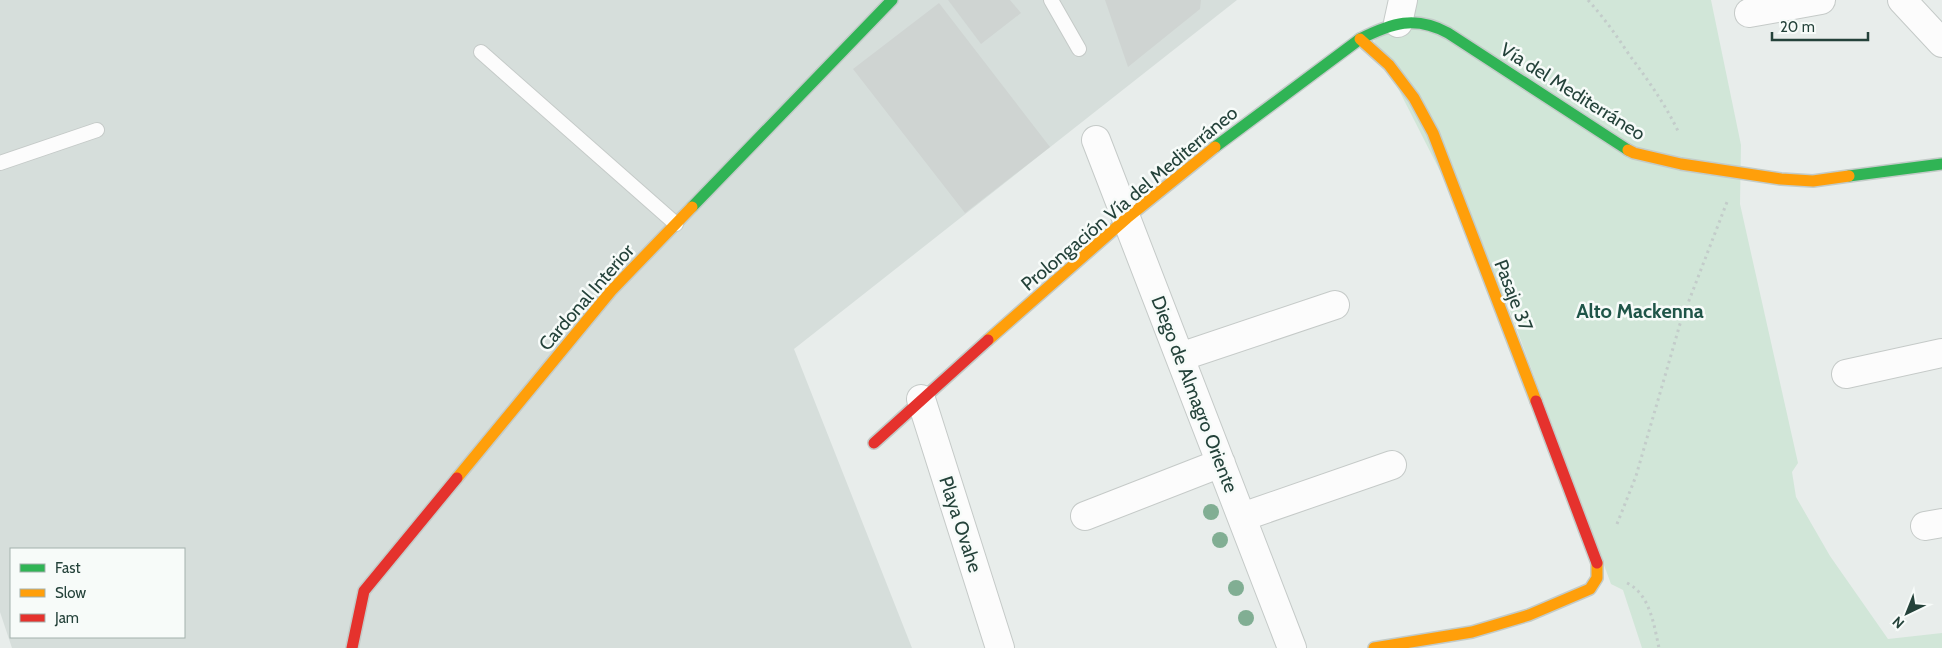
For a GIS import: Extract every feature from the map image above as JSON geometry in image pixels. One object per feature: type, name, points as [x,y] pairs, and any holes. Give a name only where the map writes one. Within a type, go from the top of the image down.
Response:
[{"type":"street","name":"Cardonal Interior","points":[[352,648],[364,591],[611,291],[892,0]]},
{"type":"street","points":[[1749,13],[1821,0]]},
{"type":"street","points":[[1902,0],[1938,32]]},
{"type":"street","name":"Prolongación Vía del Mediterráneo","points":[[874,444],[921,400],[1128,218],[1244,124],[1360,39],[1381,29],[1400,12],[1412,22],[1430,24]]},
{"type":"street","name":"Vía del Mediterráneo","points":[[1430,24],[1487,58],[1634,153],[1731,172],[1781,179],[1813,180],[1942,164]]},
{"type":"street","name":"Pasaje 37","points":[[1360,39],[1389,65],[1414,98],[1432,133],[1591,545],[1600,574],[1598,582]]},
{"type":"street","name":"Diego de Almagro Oriente","points":[[1096,140],[1128,218],[1292,648]]},
{"type":"street","points":[[1180,357],[1335,305]]},
{"type":"street","points":[[1846,374],[1942,353]]},
{"type":"street","name":"Playa Ovahe","points":[[921,400],[1000,648]]},
{"type":"street","points":[[1085,516],[1221,463]]},
{"type":"street","points":[[1242,517],[1392,465]]},
{"type":"street","points":[[1374,648],[1482,629],[1529,615],[1590,589],[1598,582]]},
{"type":"lane","points":[[1051,0],[1079,49]]},
{"type":"lane","points":[[481,52],[676,224]]},
{"type":"lane","points":[[0,163],[97,130]]},
{"type":"path","points":[[1588,0],[1606,20],[1660,99],[1674,124],[1692,165]]},
{"type":"path","points":[[1622,511],[1636,476],[1680,324],[1725,209],[1730,188],[1731,172]]},
{"type":"path","points":[[1598,582],[1616,578],[1635,587],[1646,601],[1660,648]]},
{"type":"shaded area","points":[[0,0],[1237,0],[794,349],[912,648],[12,648],[0,612]]},
{"type":"green space","points":[[1413,0],[1711,0],[1741,145],[1740,204],[1798,463],[1792,472],[1796,497],[1830,556],[1888,639],[1942,633],[1942,648],[1642,648],[1623,590],[1611,584],[1507,303],[1374,41]]},
{"type":"building","points":[[948,0],[1010,0],[1021,13],[981,44]]},
{"type":"building","points":[[1105,0],[1201,0],[1200,9],[1128,67]]},
{"type":"building","points":[[939,3],[1050,147],[965,213],[853,69]]},
{"type":"traffic: fast","points":[[692,207],[892,0]]},
{"type":"traffic: fast","points":[[1215,147],[1360,39],[1393,25],[1414,23],[1436,27],[1448,33],[1628,150]]},
{"type":"traffic: fast","points":[[1849,176],[1942,164]]},
{"type":"traffic: slow","points":[[1360,39],[1389,65],[1414,98],[1433,133],[1536,401]]},
{"type":"traffic: slow","points":[[988,340],[1127,218],[1215,147]]},
{"type":"traffic: slow","points":[[1628,150],[1681,164],[1781,179],[1813,181],[1849,176]]},
{"type":"traffic: slow","points":[[457,478],[611,291],[692,207]]},
{"type":"traffic: slow","points":[[1374,648],[1472,632],[1529,615],[1590,589],[1597,578],[1597,563]]},
{"type":"traffic: jam","points":[[874,443],[988,340]]},
{"type":"traffic: jam","points":[[1536,401],[1597,563]]},
{"type":"traffic: jam","points":[[352,648],[364,591],[457,478]]},
{"type":"district","name":"Alto Mackenna","points":[[1640,311]]}]
